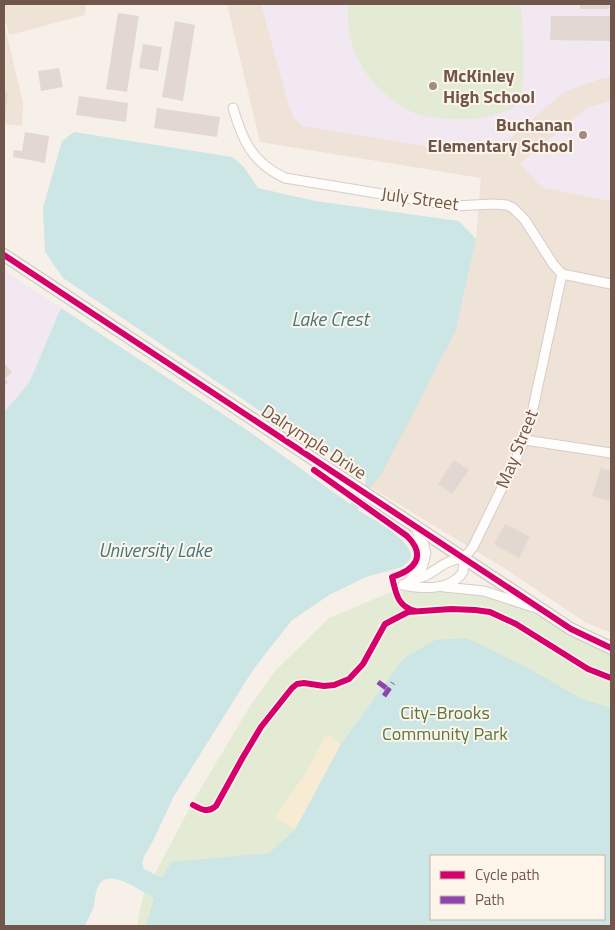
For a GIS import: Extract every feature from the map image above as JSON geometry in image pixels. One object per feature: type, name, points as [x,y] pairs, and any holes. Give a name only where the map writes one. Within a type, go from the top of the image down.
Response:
[{"type":"street","name":"July Street","points":[[233,108],[244,142],[258,161],[272,172],[295,180],[455,206],[507,205],[513,208],[525,220],[553,264],[562,274]]},
{"type":"street","name":"Dalrymple Drive","points":[[4,255],[417,526],[570,629],[611,648]]},
{"type":"street","points":[[562,274],[611,284]]},
{"type":"street","name":"May Street","points":[[409,581],[403,585],[420,588],[449,584],[460,576],[464,568],[464,558],[473,547],[524,440],[534,410],[562,274]]},
{"type":"street","points":[[524,440],[611,453]]},
{"type":"street","points":[[409,581],[418,574],[426,557],[426,549],[419,540],[417,526]]},
{"type":"street","points":[[409,581],[425,576],[452,560],[464,558]]},
{"type":"street","points":[[437,586],[484,591],[541,610]]},
{"type":"shaded area","points":[[4,4],[86,4],[85,15],[9,35],[4,16]]},
{"type":"shaded area","points":[[227,4],[611,4],[611,200],[515,183],[611,201],[611,633],[585,622],[504,568],[370,487],[456,330],[476,239],[481,178],[260,142]]},
{"type":"shaded area","name":"McKinley High School","points":[[261,4],[611,4],[611,77],[564,92],[496,151],[480,155],[302,126],[293,117]]},
{"type":"shaded area","points":[[4,24],[23,102],[22,126],[4,124]]},
{"type":"shaded area","name":"Buchanan Elementary School","points":[[611,101],[611,200],[541,187],[520,163],[588,107]]},
{"type":"shaded area","points":[[4,270],[61,308],[29,383],[4,411]]},
{"type":"green space","points":[[349,4],[521,4],[523,84],[519,102],[510,110],[501,113],[482,118],[462,119],[421,115],[399,105],[374,83],[363,69],[350,38]]},
{"type":"green space","name":"City-Brooks Community Park","points":[[467,588],[541,610],[611,648],[611,926],[137,926],[143,896],[195,798],[250,706],[275,671],[329,618],[391,592]]},
{"type":"sand","points":[[326,734],[341,744],[295,830],[275,817],[308,770]]},
{"type":"water","points":[[74,132],[232,157],[243,166],[258,188],[315,201],[459,221],[476,239],[456,330],[382,473],[365,495],[358,510],[398,536],[405,543],[411,557],[402,567],[366,577],[329,595],[291,621],[253,670],[174,796],[144,856],[142,863],[144,869],[162,878],[171,862],[269,853],[295,830],[341,744],[403,659],[435,640],[467,638],[526,667],[580,698],[611,708],[611,926],[146,926],[154,898],[123,881],[107,879],[101,882],[97,889],[93,908],[84,926],[4,926],[4,411],[29,383],[61,308],[247,430],[350,504],[362,492],[366,479],[357,467],[263,413],[63,278],[45,252],[43,208],[62,141]]},
{"type":"building","points":[[580,4],[609,4],[609,9],[580,9]]},
{"type":"building","points":[[118,13],[139,16],[127,92],[106,89]]},
{"type":"building","points":[[551,16],[611,16],[611,41],[550,40]]},
{"type":"building","points":[[175,21],[195,25],[183,101],[162,97]]},
{"type":"building","points":[[143,44],[162,47],[158,71],[139,68]]},
{"type":"building","points":[[59,68],[63,87],[41,91],[38,71]]},
{"type":"building","points":[[4,92],[8,93],[5,117],[4,117]]},
{"type":"building","points":[[79,96],[128,103],[126,122],[76,115]]},
{"type":"building","points":[[157,108],[220,117],[217,137],[154,128]]},
{"type":"building","points":[[25,132],[49,136],[45,163],[13,157],[14,150],[22,151]]},
{"type":"building","points":[[4,363],[12,372],[5,379],[8,382],[4,387]]},
{"type":"building","points":[[454,460],[469,470],[452,494],[438,484]]},
{"type":"building","points":[[601,468],[611,471],[609,501],[592,496]]},
{"type":"building","points":[[505,524],[530,537],[519,558],[494,544]]},
{"type":"marked path","points":[[378,682],[389,690]]},
{"type":"marked path","points":[[384,696],[393,683]]},
{"type":"cycle path","points":[[4,255],[571,629],[611,648]]},
{"type":"cycle path","points":[[314,470],[407,536],[413,543],[416,550],[416,561],[407,570],[392,577],[398,598],[404,606],[415,611]]},
{"type":"cycle path","points":[[193,805],[205,810],[216,806],[261,727],[292,688],[297,684],[304,683],[324,686],[334,685],[349,679],[363,664],[385,624],[408,612],[451,609],[490,612],[516,624],[588,669],[611,678]]},
{"type":"place","name":"McKinley High School","points":[[433,86]]},
{"type":"place","name":"Buchanan Elementary School","points":[[583,135]]},
{"type":"water label","name":"Lake Crest","points":[[330,319]]},
{"type":"water label","name":"University Lake","points":[[155,550]]}]
